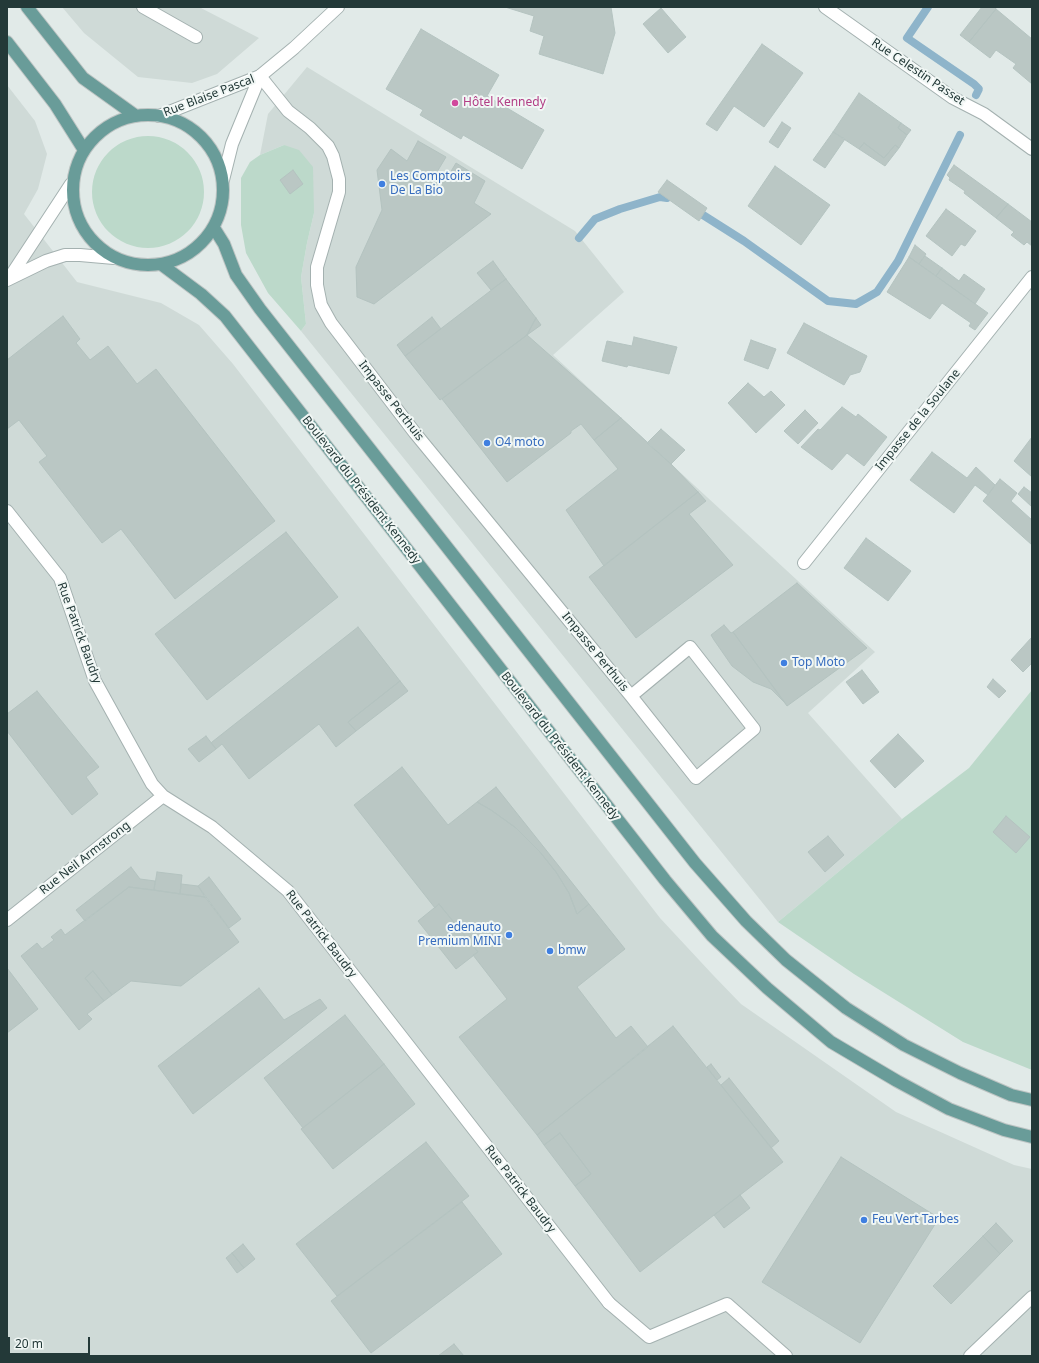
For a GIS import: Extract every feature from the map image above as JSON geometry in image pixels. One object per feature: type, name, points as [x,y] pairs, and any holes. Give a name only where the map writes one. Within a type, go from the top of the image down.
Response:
[{"type":"main road","points":[[27,7],[83,78],[136,116]]},
{"type":"main road","points":[[7,42],[55,104],[84,150]]},
{"type":"main road","points":[[136,116],[159,116],[181,122],[200,135],[215,155],[223,180],[222,205],[214,228],[200,245],[183,258],[162,265],[138,265],[114,258],[94,243],[76,214],[71,184],[84,150],[98,134],[116,122],[136,116]]},
{"type":"main road","points":[[214,228],[224,244],[236,275],[260,309],[695,863],[746,921],[786,960],[846,1008],[904,1045],[967,1077],[1011,1095],[1032,1100]]},
{"type":"main road","name":"Boulevard du Président Kennedy","points":[[162,265],[201,294],[225,316],[665,880],[712,936],[767,988],[831,1042],[897,1081],[949,1109],[1004,1130],[1032,1137]]},
{"type":"street","points":[[143,7],[196,37]]},
{"type":"street","name":"Rue Blaise Pascal","points":[[159,116],[260,76],[294,48],[338,7]]},
{"type":"street","name":"Rue Celestin Passet","points":[[825,7],[953,98],[984,114],[1032,149]]},
{"type":"street","name":"Rue Blaise Pascal","points":[[223,180],[232,144],[260,76]]},
{"type":"street","name":"Impasse Perthuis","points":[[260,76],[288,111],[310,128],[328,146],[333,156],[339,179],[339,192],[318,267],[317,285],[321,305],[331,323],[415,433],[631,696],[696,778],[754,729],[690,647],[631,696]]},
{"type":"street","points":[[9,278],[71,184]]},
{"type":"street","points":[[9,278],[46,261],[65,255],[114,258]]},
{"type":"street","name":"Impasse de la Soulane","points":[[804,563],[1032,277]]},
{"type":"street","name":"Rue Patrick Baudry","points":[[7,511],[60,578],[95,681],[152,784],[163,796],[212,827],[288,891],[609,1303],[649,1337],[726,1304],[786,1356]]},
{"type":"street","name":"Rue Neil Armstrong","points":[[7,920],[163,796]]},
{"type":"street","points":[[970,1356],[1032,1297]]},
{"type":"shaded area","points":[[62,7],[199,7],[259,38],[217,74],[192,83],[138,77],[84,33]]},
{"type":"shaded area","points":[[307,67],[575,231],[624,292],[553,355],[875,652],[808,713],[902,819],[778,922],[301,331],[306,324],[301,277],[314,213],[284,145],[260,155],[268,114]]},
{"type":"shaded area","points":[[7,85],[35,121],[47,154],[38,189],[24,214],[77,282],[161,303],[199,325],[233,364],[660,918],[713,975],[741,1004],[896,1112],[1014,1165],[1032,1169],[1032,1356],[7,1356]]},
{"type":"green space","points":[[148,136],[170,140],[188,152],[200,170],[204,192],[200,214],[188,232],[170,244],[148,248],[126,244],[108,232],[96,214],[92,192],[96,170],[108,152],[126,140]]},
{"type":"green space","points":[[284,145],[299,150],[313,167],[314,213],[301,277],[306,324],[301,331],[268,293],[246,253],[241,225],[241,178],[250,162],[260,155]]},
{"type":"green space","points":[[1032,690],[1032,1070],[963,1042],[854,974],[778,922],[902,819],[969,768]]},
{"type":"building","points":[[505,7],[611,7],[615,33],[603,74],[539,54],[544,36],[530,31],[534,16]]},
{"type":"building","points":[[982,7],[994,7],[996,9],[969,42],[960,35]]},
{"type":"building","points":[[661,8],[686,37],[668,53],[643,24]]},
{"type":"building","points":[[996,9],[1032,39],[1032,84],[1013,68],[1016,64],[996,50],[990,58],[969,42]]},
{"type":"building","name":"Hôtel Kennedy","points":[[421,29],[499,75],[487,96],[544,130],[522,169],[463,135],[461,139],[420,115],[423,110],[386,89]]},
{"type":"building","points":[[762,44],[803,73],[764,127],[734,106],[717,131],[706,124]]},
{"type":"building","points":[[859,93],[901,123],[898,128],[907,135],[899,148],[895,145],[884,158],[864,143],[859,149],[833,132]]},
{"type":"building","points":[[782,122],[791,128],[778,148],[769,142]]},
{"type":"building","points":[[901,123],[911,130],[907,135],[898,128]]},
{"type":"building","points":[[833,132],[845,139],[825,168],[813,160]]},
{"type":"building","points":[[418,141],[446,157],[434,177],[444,183],[456,163],[485,181],[474,203],[491,214],[374,304],[357,297],[356,267],[382,210],[377,170],[391,149],[407,161]]},
{"type":"building","points":[[864,143],[884,158],[895,145],[899,148],[885,166],[859,149]]},
{"type":"building","points":[[954,165],[1008,204],[996,218],[964,193],[965,191],[949,180],[950,178],[947,175]]},
{"type":"building","points":[[775,166],[830,205],[801,245],[748,206]]},
{"type":"building","points":[[293,170],[303,184],[290,194],[280,180]]},
{"type":"building","points":[[667,180],[707,208],[699,221],[658,192]]},
{"type":"building","points":[[1008,204],[1032,222],[1032,246],[1027,242],[1024,245],[1011,235],[1014,232],[996,218]]},
{"type":"building","points":[[946,209],[976,231],[965,246],[961,244],[952,256],[926,236]]},
{"type":"building","points":[[915,245],[926,254],[919,264],[909,257]]},
{"type":"building","points":[[925,256],[942,268],[936,276],[919,264]]},
{"type":"building","points":[[909,257],[988,313],[975,330],[969,326],[971,323],[942,303],[930,319],[887,292]]},
{"type":"building","points":[[493,261],[506,279],[491,290],[477,273]]},
{"type":"building","points":[[942,268],[959,281],[964,274],[985,289],[975,304],[936,276]]},
{"type":"building","points":[[506,279],[536,318],[527,335],[440,400],[405,356]]},
{"type":"building","points":[[63,316],[80,339],[76,343],[90,360],[108,346],[137,384],[156,369],[275,521],[175,599],[121,529],[102,543],[39,462],[47,456],[19,420],[7,429],[7,360]]},
{"type":"building","points":[[432,317],[441,329],[405,356],[397,345]]},
{"type":"building","points":[[536,318],[541,325],[527,335],[532,325]]},
{"type":"building","points":[[804,323],[867,356],[860,372],[850,375],[844,385],[787,353]]},
{"type":"building","points":[[527,335],[621,418],[594,440],[581,424],[507,482],[442,399]]},
{"type":"building","points":[[634,337],[677,347],[669,374],[602,361],[607,341],[632,346]]},
{"type":"building","points":[[751,340],[776,349],[768,369],[744,360]]},
{"type":"building","points":[[748,383],[764,397],[771,391],[785,405],[756,433],[728,403]]},
{"type":"building","points":[[842,407],[856,417],[858,414],[887,437],[864,466],[847,453],[832,470],[801,447]]},
{"type":"building","points":[[805,410],[818,423],[798,444],[784,431]]},
{"type":"building","points":[[621,418],[671,464],[698,492],[604,566],[566,510],[618,469],[594,440]]},
{"type":"building","points":[[661,429],[685,450],[671,464],[647,443]]},
{"type":"building","points":[[1032,437],[1032,477],[1014,461]]},
{"type":"building","points":[[932,452],[967,478],[976,467],[995,485],[988,495],[975,485],[954,513],[910,480]]},
{"type":"building","points":[[1000,479],[1017,493],[1011,501],[1032,520],[1032,545],[983,501]]},
{"type":"building","points":[[1024,487],[1032,493],[1032,507],[1018,494]]},
{"type":"building","points":[[698,492],[706,501],[689,514],[733,565],[636,638],[589,577]]},
{"type":"building","points":[[286,532],[338,597],[207,700],[155,634]]},
{"type":"building","points":[[866,538],[911,571],[888,601],[844,568]]},
{"type":"building","points":[[797,583],[867,648],[787,706],[733,632]]},
{"type":"building","points":[[724,625],[731,633],[733,632],[786,704],[771,689],[753,682],[732,666],[711,635]]},
{"type":"building","points":[[358,627],[400,681],[348,722],[356,731],[336,747],[319,724],[249,779],[222,744],[216,749],[211,743],[212,742]]},
{"type":"building","points":[[1032,637],[1032,663],[1023,672],[1011,660]]},
{"type":"building","points":[[862,670],[879,692],[863,704],[846,682]]},
{"type":"building","points":[[993,679],[1006,691],[999,698],[987,687]]},
{"type":"building","points":[[400,681],[408,691],[356,731],[348,722]]},
{"type":"building","points":[[37,691],[99,767],[86,777],[98,794],[72,815],[7,731],[7,714]]},
{"type":"building","points":[[898,734],[924,761],[895,788],[870,761]]},
{"type":"building","points":[[206,736],[216,749],[199,762],[188,749]]},
{"type":"building","name":"bmw","points":[[402,767],[448,825],[477,802],[516,828],[540,852],[556,872],[569,893],[577,914],[589,904],[625,949],[577,987],[616,1038],[631,1026],[648,1047],[537,1135],[459,1037],[507,999],[473,955],[478,952],[439,904],[435,908],[354,805]]},
{"type":"building","points":[[496,787],[589,904],[577,914],[569,893],[556,872],[540,852],[516,828],[477,802]]},
{"type":"building","points":[[1006,816],[1030,837],[1016,853],[993,832]]},
{"type":"building","points":[[828,836],[844,855],[825,872],[808,852]]},
{"type":"building","points":[[131,867],[140,879],[155,881],[154,890],[129,887],[85,921],[76,910]]},
{"type":"building","points":[[157,872],[182,875],[180,894],[154,890]]},
{"type":"building","points":[[209,877],[241,919],[229,928],[198,886]]},
{"type":"building","points":[[181,884],[198,886],[205,897],[180,894]]},
{"type":"building","points":[[129,887],[205,897],[239,942],[181,986],[131,981],[112,995],[93,971],[85,978],[104,1001],[87,1014],[92,1019],[79,1030],[21,956],[37,943],[42,949],[54,940],[51,937],[61,929],[65,935]]},
{"type":"building","points":[[439,904],[478,952],[456,969],[418,921]]},
{"type":"building","points":[[7,968],[38,1009],[7,1033]]},
{"type":"building","points":[[93,971],[112,995],[104,1001],[85,978]]},
{"type":"building","points":[[259,988],[284,1020],[320,999],[327,1008],[193,1114],[158,1066]]},
{"type":"building","points":[[345,1015],[384,1064],[303,1128],[264,1078]]},
{"type":"building","points":[[673,1026],[783,1162],[640,1272],[575,1186],[591,1174],[560,1133],[544,1145],[537,1135]]},
{"type":"building","points":[[384,1064],[415,1104],[333,1169],[301,1129]]},
{"type":"building","points":[[711,1064],[721,1077],[717,1080],[707,1067]]},
{"type":"building","points":[[729,1078],[779,1141],[771,1148],[721,1085]]},
{"type":"building","points":[[560,1133],[591,1174],[575,1186],[544,1145]]},
{"type":"building","points":[[426,1142],[469,1196],[337,1296],[296,1244]]},
{"type":"building","points":[[841,1157],[939,1218],[860,1343],[762,1282]]},
{"type":"building","points":[[740,1195],[750,1208],[724,1228],[714,1215]]},
{"type":"building","points":[[462,1202],[502,1254],[371,1353],[331,1301]]},
{"type":"building","points":[[996,1223],[1013,1241],[1000,1254],[983,1236]]},
{"type":"building","points":[[983,1236],[1000,1254],[951,1304],[933,1286]]},
{"type":"building","points":[[243,1244],[255,1259],[244,1268],[232,1253]]},
{"type":"building","points":[[232,1253],[244,1268],[237,1273],[226,1258]]},
{"type":"building","points":[[454,1344],[464,1356],[438,1356]]},
{"type":"waterway","points":[[928,7],[907,38],[974,84],[979,89],[976,95]]},
{"type":"waterway","points":[[703,215],[744,241],[828,301],[856,304],[877,292],[898,261],[960,135]]},
{"type":"waterway","points":[[579,238],[595,219],[620,209],[660,197],[667,198]]},
{"type":"place","name":"Hôtel Kennedy","points":[[455,103]]},
{"type":"place","name":"Les Comptoirs De La Bio","points":[[382,184]]},
{"type":"place","name":"O4 moto","points":[[487,443]]},
{"type":"place","name":"Top Moto","points":[[784,663]]},
{"type":"place","name":"edenauto Premium MINI","points":[[509,935]]},
{"type":"place","name":"bmw","points":[[550,951]]},
{"type":"place","name":"Feu Vert Tarbes","points":[[864,1220]]}]
